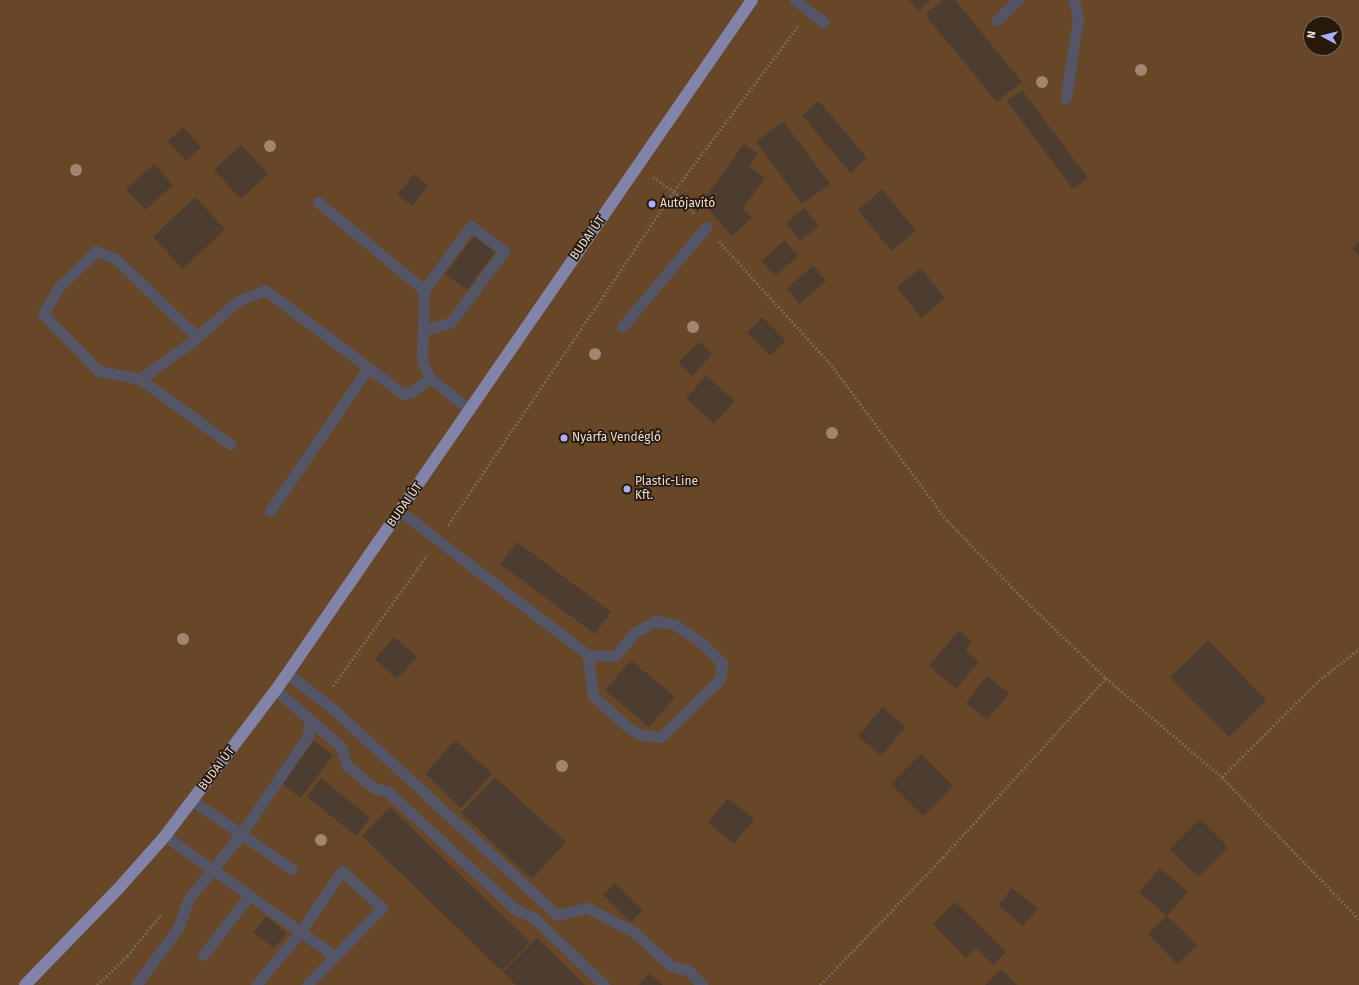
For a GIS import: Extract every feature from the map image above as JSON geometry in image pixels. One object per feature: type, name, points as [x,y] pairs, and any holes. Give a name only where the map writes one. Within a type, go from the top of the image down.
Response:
[{"type":"main road","name":"BUDAI ÚT","points":[[25,985],[112,895],[165,836],[194,801],[288,674],[752,0]]},
{"type":"lane","points":[[795,0],[810,10],[823,22]]},
{"type":"lane","points":[[997,20],[1018,0]]},
{"type":"lane","points":[[1066,98],[1078,18],[1074,0]]},
{"type":"lane","points":[[318,202],[424,290]]},
{"type":"lane","points":[[423,331],[451,322],[504,251],[470,226],[424,290],[422,361],[430,378],[470,410]]},
{"type":"lane","points":[[622,327],[706,227]]},
{"type":"lane","points":[[197,337],[116,259],[96,251],[59,287],[43,314],[99,371],[140,378],[230,444]]},
{"type":"lane","points":[[140,378],[197,337],[238,301],[265,290],[402,394],[412,392],[430,378]]},
{"type":"lane","points":[[270,511],[368,368]]},
{"type":"lane","points":[[400,512],[588,655],[615,656],[634,632],[656,621],[674,624],[702,643],[722,663],[720,679],[661,737],[642,736],[630,729],[593,696],[588,655]]},
{"type":"lane","points":[[288,674],[322,701],[557,915],[588,908],[634,932],[671,966],[688,970],[702,985]]},
{"type":"lane","points":[[276,690],[341,747],[347,765],[373,788],[387,791],[515,909],[534,918],[604,985]]},
{"type":"lane","points":[[136,985],[178,928],[189,898],[242,833],[308,736],[310,720]]},
{"type":"lane","points":[[194,801],[292,869]]},
{"type":"lane","points":[[165,836],[248,897],[335,956]]},
{"type":"lane","points":[[256,985],[300,932],[342,871],[382,908],[307,985]]},
{"type":"lane","points":[[204,954],[248,897]]},
{"type":"path","points":[[322,701],[437,540],[674,191],[810,10]]},
{"type":"path","points":[[638,166],[674,191],[834,368],[947,520],[1020,595],[1106,678],[1222,777],[1359,919]]},
{"type":"path","points":[[1222,777],[1318,682],[1359,649]]},
{"type":"path","points":[[820,985],[943,857],[1106,678]]},
{"type":"path","points":[[97,985],[127,956],[167,907]]},
{"type":"shaded area","points":[[0,0],[1359,0],[1359,985],[0,985]]},
{"type":"building","points":[[909,0],[930,0],[919,11]]},
{"type":"building","points":[[943,0],[955,0],[1022,82],[997,102],[925,15]]},
{"type":"building","points":[[1022,90],[1088,178],[1073,189],[1007,101]]},
{"type":"building","points":[[819,101],[867,158],[850,173],[802,115]]},
{"type":"building","points":[[783,121],[830,184],[802,204],[756,142]]},
{"type":"building","points":[[183,127],[201,147],[186,161],[168,141]]},
{"type":"building","points":[[744,144],[758,154],[749,166],[765,178],[743,208],[752,218],[732,236],[702,202]]},
{"type":"building","points":[[241,145],[268,174],[241,199],[214,170]]},
{"type":"building","points":[[154,164],[173,185],[145,210],[126,189]]},
{"type":"building","points":[[414,174],[428,186],[412,206],[397,195]]},
{"type":"building","points":[[882,189],[916,231],[891,251],[858,210]]},
{"type":"building","points":[[195,197],[225,229],[183,269],[153,237]]},
{"type":"building","points":[[804,208],[819,226],[800,241],[786,223]]},
{"type":"building","points":[[474,236],[495,252],[467,290],[445,274]]},
{"type":"building","points":[[785,240],[798,256],[775,276],[761,261]]},
{"type":"building","points":[[1359,242],[1359,256],[1352,249]]},
{"type":"building","points":[[813,265],[826,281],[800,304],[787,289]]},
{"type":"building","points":[[921,268],[945,298],[921,318],[897,287]]},
{"type":"building","points":[[762,317],[786,341],[770,356],[747,333]]},
{"type":"building","points":[[699,342],[712,354],[692,376],[678,363]]},
{"type":"building","points":[[706,376],[735,401],[714,424],[686,398]]},
{"type":"building","points":[[517,542],[611,612],[595,634],[500,564]]},
{"type":"building","points":[[959,630],[972,642],[966,650],[979,662],[956,689],[929,666]]},
{"type":"building","points":[[394,637],[417,657],[397,679],[375,659]]},
{"type":"building","points":[[1208,640],[1266,700],[1229,737],[1170,677]]},
{"type":"building","points":[[631,660],[675,697],[649,727],[605,690]]},
{"type":"building","points":[[987,676],[1009,693],[987,720],[966,703]]},
{"type":"building","points":[[882,707],[906,727],[881,756],[858,736]]},
{"type":"building","points":[[455,740],[492,774],[461,808],[425,774]]},
{"type":"building","points":[[314,741],[333,755],[301,798],[282,784]]},
{"type":"building","points":[[921,754],[953,786],[923,816],[891,784]]},
{"type":"building","points":[[495,777],[566,842],[532,879],[461,813]]},
{"type":"building","points":[[321,778],[370,818],[356,836],[307,797]]},
{"type":"building","points":[[728,798],[754,819],[734,844],[708,823]]},
{"type":"building","points":[[390,807],[530,942],[502,971],[362,836]]},
{"type":"building","points":[[1200,819],[1228,847],[1198,877],[1170,849]]},
{"type":"building","points":[[1160,868],[1188,892],[1167,916],[1139,892]]},
{"type":"building","points":[[615,883],[643,910],[631,922],[603,896]]},
{"type":"building","points":[[1012,888],[1038,909],[1023,926],[998,905]]},
{"type":"building","points":[[955,902],[1006,952],[994,965],[976,948],[966,958],[933,924]]},
{"type":"building","points":[[266,916],[287,933],[274,948],[253,932]]},
{"type":"building","points":[[1167,916],[1197,945],[1177,964],[1148,934]]},
{"type":"building","points":[[537,938],[585,985],[516,985],[503,972]]},
{"type":"building","points":[[1002,969],[1017,985],[985,985]]},
{"type":"building","points":[[649,973],[663,985],[639,985]]},
{"type":"place","name":"Autójavító","points":[[652,204]]},
{"type":"place","name":"Nyárfa Vendéglő","points":[[564,438]]},
{"type":"place","name":"Plastic-Line Kft.","points":[[627,489]]}]
